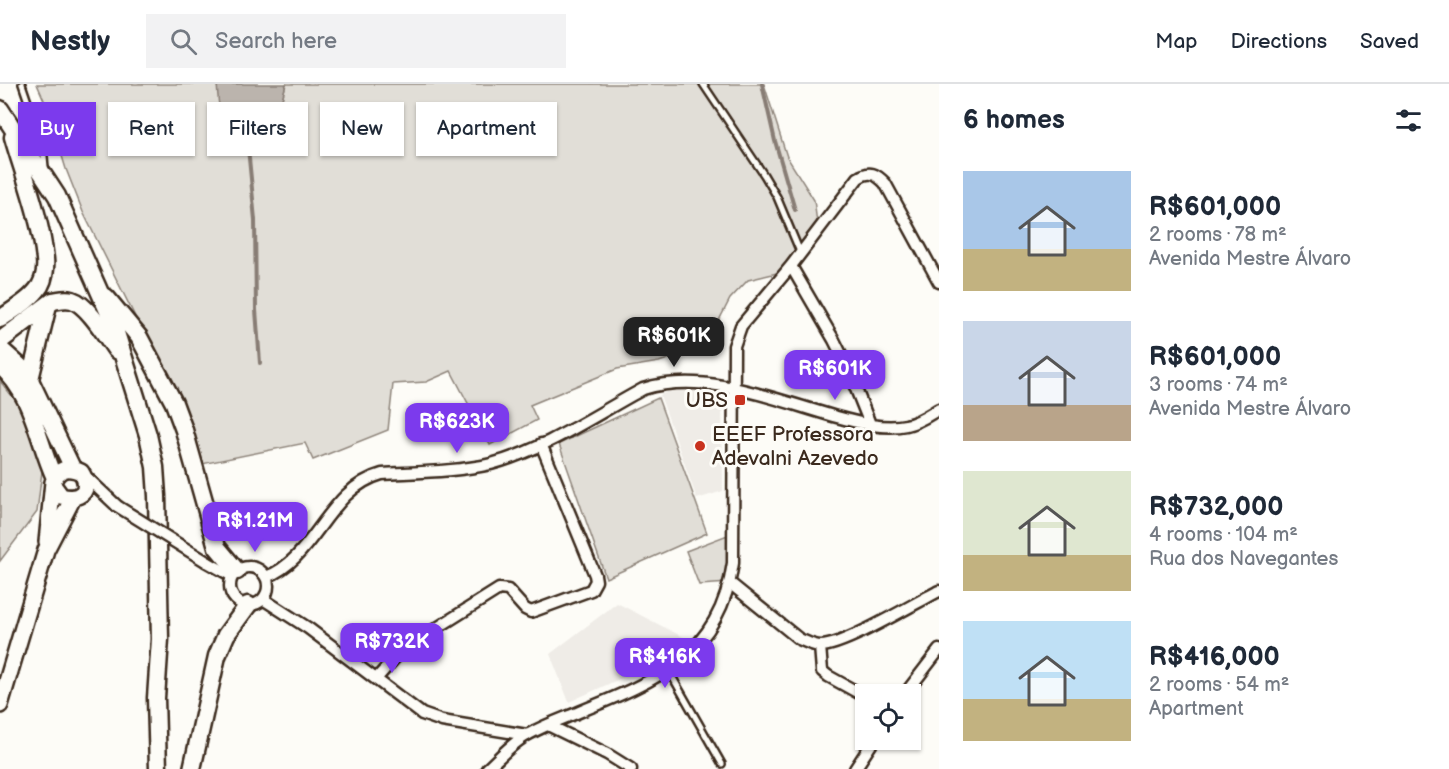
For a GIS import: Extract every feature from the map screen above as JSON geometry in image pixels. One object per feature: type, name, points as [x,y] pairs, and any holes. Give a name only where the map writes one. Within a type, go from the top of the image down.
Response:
[{"type":"main road","points":[[4,115],[45,174],[100,291],[126,363],[148,435],[156,487],[160,639],[156,698],[158,769]]},
{"type":"main road","points":[[0,319],[31,296],[40,286],[45,274],[46,261],[34,210],[4,115]]},
{"type":"main road","points":[[100,291],[139,337],[174,403],[184,430],[217,547],[234,574]]},
{"type":"main road","points":[[0,341],[53,301],[74,300],[86,309],[126,363]]},
{"type":"main road","points":[[30,380],[48,305]]},
{"type":"main road","points":[[192,769],[217,656],[226,634],[255,602]]},
{"type":"street","points":[[487,769],[527,735],[605,702],[669,670],[701,642],[716,619],[730,584],[734,564],[733,402],[736,336],[741,326],[792,266],[858,178],[865,173],[877,175],[885,183],[939,281]]},
{"type":"street","points":[[792,266],[842,356],[870,424]]},
{"type":"street","points":[[0,348],[19,364],[30,380],[86,484],[84,490],[76,497],[46,550]]},
{"type":"street","points":[[0,366],[19,388],[29,406],[53,481],[61,496],[113,503]]},
{"type":"street","points":[[267,577],[288,566],[350,490],[370,478],[382,474],[470,468],[508,459],[542,444],[643,389],[657,385],[683,382],[734,388],[844,419],[891,427],[908,425],[939,409]]},
{"type":"street","points":[[376,679],[402,650],[499,589],[508,590],[525,609],[531,612],[591,590],[595,585],[595,575],[542,444]]},
{"type":"street","points":[[0,705],[46,550],[53,481],[58,472],[66,468],[77,470],[113,503],[207,562],[234,574]]},
{"type":"street","points":[[255,602],[268,587],[267,577],[257,568],[250,566],[234,574],[230,587],[239,602],[255,602],[309,628],[422,714],[442,721],[527,735]]},
{"type":"street","points":[[730,584],[800,639],[820,646],[842,641],[939,591]]},
{"type":"street","points":[[820,646],[822,670],[828,676],[855,691]]},
{"type":"street","points":[[913,684],[939,650]]},
{"type":"street","points":[[548,725],[607,753],[631,769]]},
{"type":"street","points":[[855,769],[867,750]]},
{"type":"lane","points":[[22,84],[44,146],[45,174]]},
{"type":"lane","points":[[702,84],[777,197],[800,254]]},
{"type":"lane","points":[[669,670],[722,764]]},
{"type":"shaded area","points":[[37,84],[217,84],[220,102],[207,102],[207,156],[308,156],[308,102],[281,102],[286,84],[764,84],[787,157],[814,200],[817,223],[815,232],[781,272],[748,280],[730,299],[714,330],[686,353],[659,362],[617,369],[530,405],[537,420],[490,445],[451,371],[426,382],[393,384],[388,430],[313,460],[305,443],[202,464],[172,391],[83,212],[62,156],[96,156],[96,102],[45,102]]},
{"type":"shaded area","points":[[217,84],[286,84],[281,102],[219,102]]},
{"type":"shaded area","points":[[0,381],[29,417],[43,463],[37,512],[0,561]]},
{"type":"shaded area","name":"EEEF Professora Adevalni Azevedo","points":[[686,387],[704,389],[722,402],[723,491],[697,499],[660,395]]},
{"type":"shaded area","points":[[658,398],[707,533],[606,578],[559,444]]},
{"type":"shaded area","points":[[730,534],[729,583],[699,585],[686,551]]},
{"type":"shaded area","points":[[617,603],[687,639],[648,666],[569,702],[550,654]]},
{"type":"waterway","points":[[762,84],[775,141],[795,210]]},
{"type":"waterway","points":[[249,156],[255,220],[256,310],[260,363]]},
{"type":"place","name":"UBS","points":[[740,400]]},
{"type":"place","name":"EEEF Professora Adevalni Azevedo","points":[[700,446]]}]
